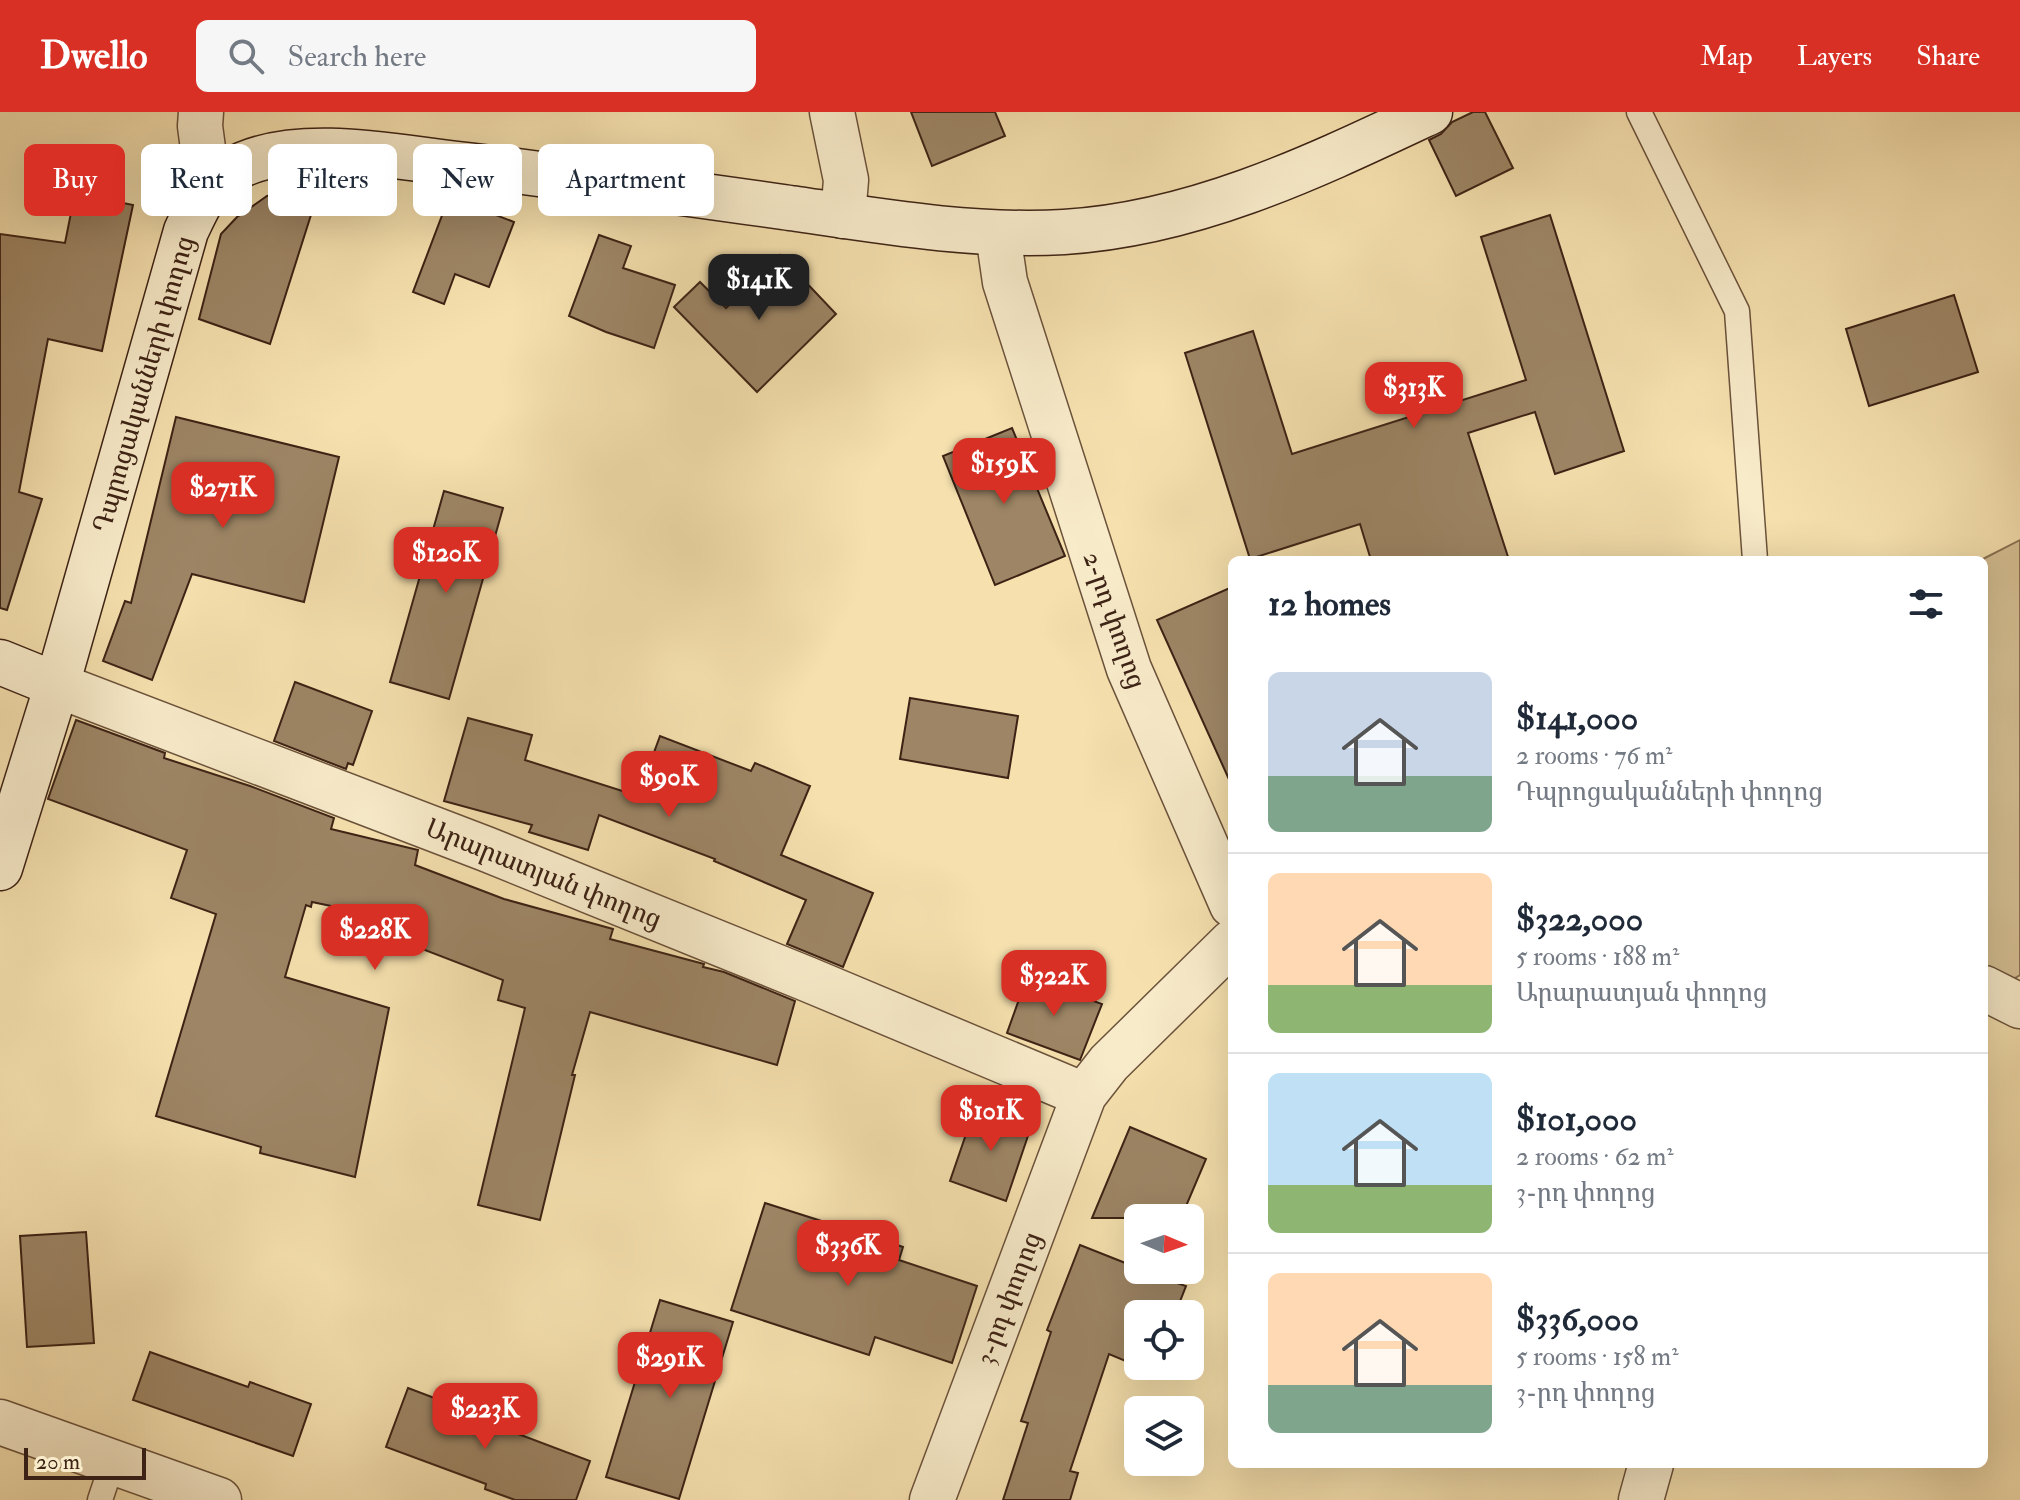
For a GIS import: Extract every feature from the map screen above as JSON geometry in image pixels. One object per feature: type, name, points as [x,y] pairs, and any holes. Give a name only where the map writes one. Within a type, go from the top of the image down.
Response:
[{"type":"street","points":[[201,112],[202,144]]},
{"type":"street","points":[[832,112],[846,180],[843,216]]},
{"type":"street","points":[[252,162],[290,152],[357,153],[556,175],[843,216],[998,234],[1116,228],[1178,215],[1229,199],[1430,112]]},
{"type":"street","name":"Դպրոցականների փողոց","points":[[0,868],[57,685],[186,231],[193,216]]},
{"type":"street","name":"2-րդ փողոց","points":[[998,234],[1005,282],[1129,669],[1228,896]]},
{"type":"street","name":"Արարատյան փողոց","points":[[0,662],[486,849],[1084,1095]]},
{"type":"street","name":"3-րդ փողոց","points":[[932,1500],[1084,1095],[1109,1063],[1228,946]]},
{"type":"street","points":[[1988,990],[2020,1006]]},
{"type":"street","points":[[0,1422],[106,1482],[219,1500]]},
{"type":"street","points":[[1641,1500],[1650,1468]]},
{"type":"lane","points":[[1639,112],[1737,311],[1755,556]]},
{"type":"shaded area","points":[[2020,540],[2020,975],[1992,992],[1988,985],[1988,556]]},
{"type":"building","points":[[911,112],[995,112],[1005,136],[932,166]]},
{"type":"building","points":[[1473,112],[1485,112],[1513,168],[1456,196],[1429,140],[1441,134],[1452,122]]},
{"type":"building","points":[[267,196],[268,216],[311,216],[270,344],[199,319],[221,234],[238,216],[252,216],[252,206]]},
{"type":"building","points":[[125,203],[133,205],[102,351],[48,339],[19,492],[42,499],[7,610],[0,608],[0,234],[65,243],[70,216],[125,216]]},
{"type":"building","points":[[1550,215],[1624,451],[1555,474],[1535,412],[1468,433],[1508,556],[1370,556],[1360,524],[1259,556],[1249,556],[1185,353],[1253,331],[1292,454],[1526,380],[1481,237]]},
{"type":"building","points":[[442,216],[498,216],[514,222],[489,287],[455,274],[444,304],[413,292]]},
{"type":"building","points":[[599,235],[631,246],[623,268],[675,285],[654,348],[569,316]]},
{"type":"building","points":[[780,255],[836,314],[757,392],[674,307],[700,282],[726,308]]},
{"type":"building","points":[[1954,295],[1978,372],[1869,406],[1846,329]]},
{"type":"building","points":[[176,417],[339,457],[304,602],[192,574],[152,680],[103,661],[125,601],[131,603]]},
{"type":"building","points":[[1012,428],[1065,556],[995,585],[943,456]]},
{"type":"building","points":[[444,491],[503,508],[449,699],[390,682]]},
{"type":"building","points":[[1228,589],[1228,777],[1157,620]]},
{"type":"building","points":[[295,682],[372,711],[353,765],[348,763],[346,769],[274,741]]},
{"type":"building","points":[[910,698],[1018,716],[1008,778],[900,759]]},
{"type":"building","points":[[468,718],[532,735],[525,760],[638,796],[660,736],[751,771],[755,763],[810,786],[781,855],[873,893],[843,967],[787,944],[806,900],[715,859],[599,815],[588,850],[529,832],[532,825],[444,801]]},
{"type":"building","points":[[76,720],[165,753],[164,758],[334,818],[331,829],[418,850],[415,865],[504,899],[613,929],[610,939],[704,964],[703,967],[724,972],[795,1001],[777,1065],[590,1012],[572,1075],[575,1075],[540,1220],[478,1205],[525,1008],[498,1000],[503,980],[404,942],[412,923],[312,902],[311,907],[306,905],[285,977],[389,1008],[355,1177],[260,1153],[261,1147],[156,1116],[216,914],[171,898],[187,850],[48,799]]},
{"type":"building","points":[[1027,977],[1102,1004],[1080,1060],[1007,1033]]},
{"type":"building","points":[[976,1105],[1032,1124],[1006,1201],[950,1181]]},
{"type":"building","points":[[1130,1127],[1206,1159],[1187,1204],[1124,1204],[1124,1218],[1092,1218]]},
{"type":"building","points":[[765,1203],[903,1247],[899,1260],[977,1286],[952,1363],[875,1337],[869,1355],[731,1310]]},
{"type":"building","points":[[86,1232],[94,1343],[27,1347],[20,1236]]},
{"type":"building","points":[[1080,1245],[1124,1262],[1124,1284],[1186,1286],[1180,1300],[1124,1300],[1124,1360],[1109,1354],[1070,1471],[1078,1473],[1070,1500],[1003,1500],[1028,1423],[1021,1421],[1051,1332],[1047,1330]]},
{"type":"building","points":[[660,1300],[733,1322],[679,1499],[606,1477]]},
{"type":"building","points":[[150,1352],[248,1387],[250,1382],[311,1404],[293,1456],[133,1400]]},
{"type":"building","points":[[408,1388],[590,1461],[576,1500],[515,1500],[485,1489],[486,1484],[386,1447]]}]
